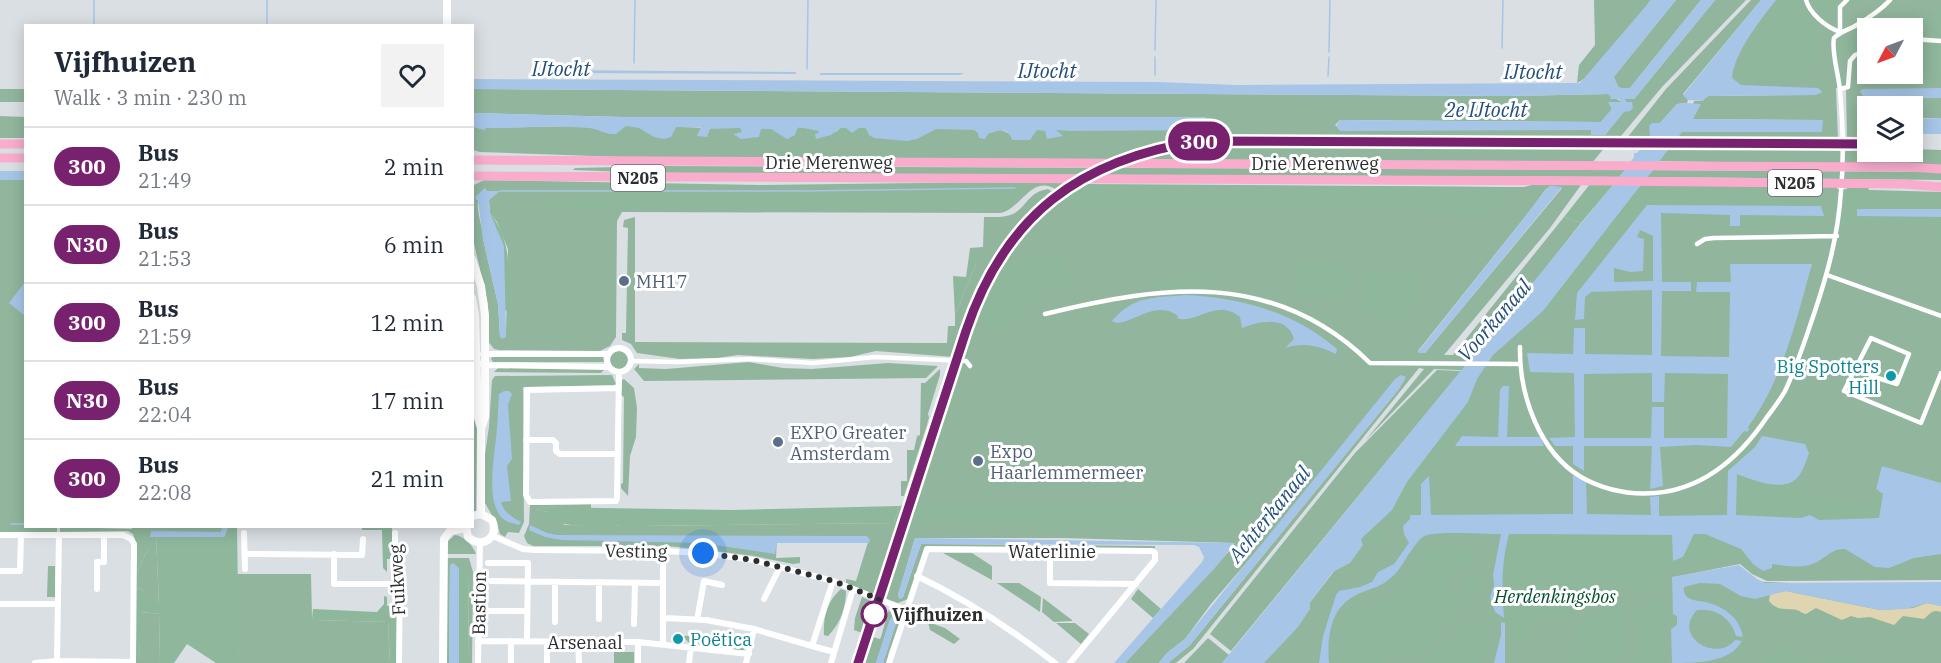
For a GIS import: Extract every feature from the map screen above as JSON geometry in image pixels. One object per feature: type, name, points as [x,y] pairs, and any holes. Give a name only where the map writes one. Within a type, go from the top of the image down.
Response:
[{"type":"highway","points":[[0,144],[24,144]]},
{"type":"highway","points":[[0,158],[24,158]]},
{"type":"highway","name":"Drie Merenweg","points":[[474,160],[1941,169]]},
{"type":"highway","name":"Drie Merenweg","points":[[474,177],[1648,181],[1941,186]]},
{"type":"street","points":[[447,0],[447,24]]},
{"type":"street","points":[[1806,0],[1812,12],[1840,32]]},
{"type":"street","points":[[1840,32],[1840,7],[1847,0]]},
{"type":"street","points":[[1520,347],[1524,391],[1531,412],[1542,435],[1568,469],[1590,482],[1618,491],[1638,494],[1669,492],[1701,481],[1719,470],[1752,438],[1784,392],[1800,355],[1827,275],[1837,237],[1842,190],[1843,137],[1840,89],[1833,41],[1840,32],[1853,27],[1890,0]]},
{"type":"street","points":[[1923,39],[1941,40]]},
{"type":"street","points":[[1840,89],[1848,87],[1850,61],[1857,55]]},
{"type":"street","points":[[1697,244],[1705,239],[1714,238],[1837,237]]},
{"type":"street","points":[[466,528],[472,540],[480,543],[493,536],[494,523],[489,517],[476,515],[484,417],[485,315],[481,286],[474,265]]},
{"type":"street","points":[[1827,275],[1941,316]]},
{"type":"street","points":[[1045,314],[1101,300],[1148,293],[1216,291],[1246,296],[1304,315],[1338,336],[1369,362],[1520,364]]},
{"type":"street","points":[[474,310],[474,359],[478,418],[482,429]]},
{"type":"street","points":[[1873,366],[1870,376],[1897,384],[1909,354],[1871,338],[1844,391],[1921,423],[1941,373]]},
{"type":"street","points":[[608,367],[606,358],[608,354],[614,348],[623,348],[629,353],[631,361],[627,369],[619,373]]},
{"type":"street","points":[[474,359],[485,353],[608,354]]},
{"type":"street","points":[[631,361],[750,359],[813,363],[875,357],[966,361],[970,366]]},
{"type":"street","points":[[474,359],[485,365],[608,367],[619,373]]},
{"type":"street","points":[[619,373],[619,388],[618,454],[616,501],[530,502],[526,495],[527,390],[619,388]]},
{"type":"street","points":[[526,440],[553,440],[556,443],[556,451],[560,454],[618,454]]},
{"type":"street","points":[[443,663],[444,538],[450,531],[462,528]]},
{"type":"street","points":[[244,533],[244,569]]},
{"type":"street","name":"Fuikweg","points":[[395,533],[395,555],[400,564],[399,663]]},
{"type":"street","points":[[0,535],[123,535],[131,539],[134,544],[133,662],[35,663]]},
{"type":"street","points":[[0,571],[20,571],[21,535]]},
{"type":"street","points":[[57,661],[59,536]]},
{"type":"street","points":[[97,589],[97,562],[104,562],[104,536]]},
{"type":"street","name":"Vesting","points":[[493,536],[523,549],[663,551],[703,553],[753,560],[833,581],[906,610]]},
{"type":"street","points":[[245,554],[362,555],[363,539]]},
{"type":"street","name":"Bastion","points":[[478,663],[480,543]]},
{"type":"street","name":"Waterlinie","points":[[889,663],[927,549],[1152,551],[1155,554],[1155,560],[1070,663]]},
{"type":"street","points":[[663,551],[663,643]]},
{"type":"street","points":[[1050,551],[1050,583],[1136,584]]},
{"type":"street","points":[[334,554],[334,584],[400,584]]},
{"type":"street","points":[[488,563],[528,563],[527,642]]},
{"type":"street","points":[[764,599],[780,567]]},
{"type":"street","points":[[917,576],[948,591],[993,618],[1055,663]]},
{"type":"street","points":[[490,581],[662,583]]},
{"type":"street","points":[[697,620],[704,581],[722,585]]},
{"type":"street","points":[[812,646],[833,581]]},
{"type":"street","points":[[555,582],[555,622]]},
{"type":"street","points":[[598,619],[599,582]]},
{"type":"street","points":[[634,624],[635,583]]},
{"type":"street","points":[[831,663],[853,589]]},
{"type":"street","points":[[0,604],[58,604]]},
{"type":"street","points":[[479,611],[527,611]]},
{"type":"street","points":[[664,618],[697,620],[754,629],[834,652]]},
{"type":"street","points":[[749,660],[754,629]]},
{"type":"street","name":"Arsenaal","points":[[478,641],[663,643],[749,660]]},
{"type":"street","points":[[511,641],[511,663]]},
{"type":"street","points":[[547,663],[548,642]]},
{"type":"street","points":[[578,642],[579,663]]},
{"type":"street","points":[[638,663],[639,642]]},
{"type":"street","points":[[689,663],[691,647]]},
{"type":"green space","points":[[1594,0],[1651,0],[1603,59],[1577,83],[1579,65],[1595,45]]},
{"type":"green space","points":[[1676,0],[1701,0],[1630,88],[1617,87],[1613,77]]},
{"type":"green space","points":[[1715,0],[1746,0],[1662,87],[1621,136],[1614,136],[1611,139],[1429,139],[1219,135],[1162,142],[1108,159],[650,158],[474,150],[474,127],[768,126],[815,128],[820,132],[927,130],[956,127],[997,128],[1010,134],[1029,129],[1070,127],[1207,129],[1211,125],[1207,123],[1205,117],[623,117],[474,113],[474,89],[1505,96],[1608,94],[1622,102],[1609,103],[1612,109],[1601,122],[1340,120],[1335,125],[1339,128],[1592,130],[1591,134],[1605,135],[1624,111],[1626,102],[1624,99],[1634,99]]},
{"type":"green space","points":[[1751,0],[1761,0],[1683,94],[1688,100],[1687,103],[1677,104],[1660,123],[1653,124],[1650,127],[1650,137],[1627,138],[1666,89]]},
{"type":"green space","points":[[1771,0],[1941,0],[1941,88],[1857,96],[1857,139],[1847,139],[1846,89],[1836,88],[1838,139],[1677,138],[1682,131],[1822,120],[1692,119],[1700,104],[1693,104],[1694,101],[1702,101],[1708,96],[1814,95],[1723,88],[1744,34]]},
{"type":"green space","points":[[1786,0],[1799,0],[1803,4],[1802,12],[1807,17],[1815,17],[1820,51],[1811,74],[1807,77],[1769,77],[1757,80],[1743,75],[1741,65],[1763,26]]},
{"type":"green space","points":[[1812,0],[1843,0],[1838,12],[1832,9],[1829,16]]},
{"type":"green space","points":[[1935,12],[1941,12],[1941,34],[1929,32],[1923,23]]},
{"type":"green space","points":[[1857,35],[1857,48],[1840,52],[1838,43],[1841,39]]},
{"type":"green space","points":[[1923,41],[1941,42],[1941,81],[1923,81]]},
{"type":"green space","points":[[0,89],[24,89],[24,102],[0,102]]},
{"type":"green space","points":[[1923,98],[1941,98],[1941,118],[1923,118]]},
{"type":"green space","points":[[0,116],[24,117],[24,138],[0,138]]},
{"type":"green space","points":[[840,128],[866,128],[869,135],[874,138],[870,141],[859,135],[854,140],[840,137],[808,141],[813,130],[821,133],[815,134],[835,133]]},
{"type":"green space","points":[[1221,145],[1605,147],[1592,163],[1134,159],[1159,152]]},
{"type":"green space","points":[[1669,148],[1857,149],[1857,162],[1923,162],[1923,149],[1941,150],[1941,166],[1659,161]]},
{"type":"green space","points":[[664,166],[1625,170],[1619,177],[652,173],[573,170],[575,168]]},
{"type":"green space","points":[[1653,170],[1941,172],[1941,180],[1647,177]]},
{"type":"green space","points":[[0,180],[24,180],[24,527],[0,527]]},
{"type":"green space","points":[[484,180],[760,185],[1069,181],[1057,190],[1048,186],[1033,189],[1015,205],[1000,213],[622,212],[617,221],[616,337],[610,346],[600,351],[494,349],[488,341],[488,304],[474,243],[474,185]],"holes":[[[485,188],[486,191],[499,191],[489,200],[490,213],[497,222],[508,249],[506,333],[500,337],[498,304],[478,212],[478,199]]]},
{"type":"green space","name":"Herdenkingsbos","points":[[1543,182],[1581,185],[1550,228],[1444,355],[1453,355],[1564,217],[1581,223],[1524,295],[1642,184],[1822,188],[1825,184],[1837,185],[1837,189],[1941,192],[1941,580],[1767,581],[1752,574],[1740,564],[1674,577],[1677,598],[1689,579],[1941,589],[1941,663],[1263,663],[1360,540],[1480,371],[1434,369],[1365,441],[1424,369],[1419,368],[1193,649],[1176,663],[1168,663],[1190,645],[1398,390],[1406,377],[1211,604],[1185,639],[1167,653],[1159,663],[1125,663],[1234,546],[1234,543],[1063,538],[915,538],[898,595],[900,599],[903,597],[921,544],[1155,546],[1155,548],[1152,550],[1139,548],[925,547],[908,599],[898,603],[883,598],[982,300],[1002,261],[1028,226],[1061,198],[1062,200],[1086,184],[1524,187]],"holes":[[[1551,186],[1562,188],[1425,353],[1420,353],[1418,351],[1546,189]]]},
{"type":"green space","points":[[1084,183],[1098,185],[1501,187],[1501,212],[1073,208],[1066,195]]},
{"type":"green space","points":[[1590,184],[1613,185],[1581,223],[1564,217]]},
{"type":"green space","points":[[1641,186],[1646,189],[1821,190],[1821,206],[1647,205],[1630,226],[1618,229],[1548,313],[1543,311]]},
{"type":"green space","points":[[1847,186],[1868,186],[1869,191],[1941,194],[1941,209],[1857,209],[1857,216],[1941,217],[1941,241],[1937,236],[1939,222],[1843,226]]},
{"type":"green space","points":[[1018,188],[1018,196],[1006,208],[540,207],[540,197]]},
{"type":"green space","points":[[1048,189],[1054,193],[1018,228],[991,267],[980,288],[954,357],[876,351],[850,357],[813,359],[738,355],[680,359],[637,353],[631,344],[622,340],[622,333],[626,333],[628,228],[623,227],[624,220],[635,217],[635,342],[947,343],[948,326],[955,326],[955,315],[976,264],[975,256],[969,256],[970,248],[983,247],[984,217],[1003,217],[1013,214],[1036,193]]},
{"type":"green space","points":[[490,213],[498,224],[506,248],[509,273],[508,312],[505,310]]},
{"type":"green space","points":[[1745,215],[1824,216],[1823,220],[1818,223],[1749,223],[1745,221]]},
{"type":"green space","points":[[976,255],[976,264],[955,315],[953,276],[966,277],[969,256]]},
{"type":"green space","points":[[1066,257],[1068,265],[1066,274],[1074,286],[1052,288],[1025,308],[1024,319],[994,333],[985,329],[987,303],[1011,263],[1018,259]]},
{"type":"green space","points":[[1299,261],[1349,269],[1347,296],[1344,300],[1291,291],[1289,284],[1296,282]]},
{"type":"green space","points":[[1365,269],[1420,269],[1418,303],[1398,326],[1369,311],[1364,311],[1361,307],[1364,304]]},
{"type":"green space","points":[[1191,273],[1209,281],[1209,286],[1153,288],[1157,278],[1190,280]]},
{"type":"green space","points":[[619,351],[625,354],[628,360],[625,366],[619,369],[613,366],[610,360],[613,354]]},
{"type":"green space","points":[[492,357],[603,357],[604,362],[493,362]]},
{"type":"green space","points":[[749,362],[783,368],[812,369],[888,363],[938,366],[926,378],[644,381],[634,369],[639,364],[639,368],[666,369]]},
{"type":"green space","points":[[498,368],[605,369],[601,373],[494,372]]},
{"type":"green space","points":[[940,369],[927,425],[904,496],[901,496],[901,481],[907,481],[907,450],[914,450],[917,436],[920,435],[921,383],[925,383]]},
{"type":"green space","points":[[1437,370],[1461,371],[1231,651],[1210,634],[1355,453]]},
{"type":"green space","points":[[612,375],[616,384],[612,386],[523,387],[524,522],[519,533],[508,532],[505,537],[500,534],[485,503],[485,454],[492,380],[495,376]]},
{"type":"green space","points":[[624,379],[634,388],[637,408],[636,437],[630,456],[628,496],[621,488],[623,483],[624,397],[621,395]]},
{"type":"green space","points":[[474,390],[477,427],[476,511],[474,512]]},
{"type":"green space","points":[[1473,401],[1467,409],[1466,418],[1411,487],[1406,506],[1395,516],[1378,523],[1392,510],[1407,482],[1468,402]]},
{"type":"green space","points":[[1431,471],[1433,472],[1421,484],[1421,515],[1398,527],[1400,518],[1409,505],[1412,490]]},
{"type":"green space","points":[[1737,474],[1773,483],[1795,480],[1794,493],[1869,507],[1875,499],[1876,489],[1883,494],[1880,518],[1818,520],[1810,515],[1801,518],[1736,515]]},
{"type":"green space","points":[[591,504],[591,509],[536,507],[536,509],[547,512],[565,525],[615,526],[631,523],[638,526],[894,523],[899,506],[904,505],[877,595],[846,583],[846,579],[856,581],[869,539],[777,537],[776,558],[800,557],[800,563],[793,564],[754,556],[667,546],[533,546],[527,543],[524,536],[529,524],[530,505]]},
{"type":"green space","points":[[899,506],[894,523],[638,526],[629,524],[590,526],[549,521],[547,512],[536,509],[536,507],[731,510]]},
{"type":"green space","points":[[912,507],[1255,507],[1239,526],[987,524],[940,523],[931,520],[919,524],[909,517]]},
{"type":"green space","points":[[1375,526],[1385,534],[1389,542],[1382,551],[1368,540],[1368,534]]},
{"type":"green space","points":[[0,527],[57,528],[57,532],[0,532]]},
{"type":"green space","points":[[60,528],[135,529],[142,534],[138,537],[149,541],[148,549],[136,574],[137,546],[133,534],[128,531],[60,532]]},
{"type":"green space","points":[[223,528],[221,532],[156,536],[159,605],[141,589],[136,588],[136,574],[148,549],[137,537],[135,529],[132,529]]},
{"type":"green space","points":[[228,528],[237,528],[239,663],[216,663],[187,644],[174,663],[159,663],[160,614],[141,612],[139,663],[136,663],[136,588],[141,589],[159,604],[156,536],[224,537]]},
{"type":"green space","points":[[362,528],[392,528],[392,559],[387,559],[387,572],[383,568],[382,530],[362,530]]},
{"type":"green space","name":"Herdenkingsbos","points":[[1509,534],[1672,535],[1673,561],[1692,537],[1696,536],[1745,553],[1753,564],[1747,563],[1737,554],[1724,550],[1721,558],[1704,558],[1659,569],[1663,589],[1614,588],[1609,577],[1606,591],[1566,617],[1544,619],[1528,624],[1504,618],[1503,576]]},
{"type":"green space","points":[[455,535],[468,542],[476,554],[446,554],[448,541]]},
{"type":"green space","points":[[1466,547],[1472,551],[1475,566],[1457,570],[1444,583],[1422,565],[1422,551],[1429,548]]},
{"type":"green space","points":[[943,553],[972,553],[992,566],[992,580]]},
{"type":"green space","points":[[446,558],[469,558],[473,572],[472,663],[468,663],[469,570],[459,570],[453,565],[450,566],[449,663],[446,663]]},
{"type":"green space","points":[[48,566],[55,566],[55,597],[47,597]]},
{"type":"green space","points":[[1419,566],[1467,607],[1447,621],[1421,653],[1398,655],[1386,663],[1340,663],[1341,634],[1352,607],[1378,604],[1392,597]]},
{"type":"green space","points":[[459,570],[469,570],[468,663],[459,663]]},
{"type":"green space","points":[[231,574],[311,574],[312,618],[315,620],[388,622],[390,663],[239,663],[238,646],[167,643]]},
{"type":"green space","points":[[1482,576],[1484,585],[1482,594],[1479,596],[1461,583],[1467,578]]},
{"type":"green space","points":[[997,583],[1019,583],[1041,597],[1040,612]]},
{"type":"green space","points":[[841,589],[846,591],[842,615],[828,636],[824,635],[827,610],[832,599]]},
{"type":"green space","points":[[1138,589],[1161,609],[1153,618],[1131,599]]},
{"type":"green space","points":[[384,596],[387,597],[387,606],[391,606],[397,613],[398,663],[390,663],[388,622],[312,619],[313,609],[377,612],[384,604]]},
{"type":"green space","points":[[862,597],[871,601],[862,633],[854,630],[855,618]]},
{"type":"green space","points":[[1043,598],[1072,621],[1054,622],[1042,612]]},
{"type":"green space","points":[[1665,602],[1664,663],[1632,663],[1636,655],[1639,623],[1630,606]]},
{"type":"green space","points":[[1616,607],[1622,621],[1623,635],[1620,649],[1613,663],[1567,663],[1567,660],[1586,641],[1577,630],[1578,627],[1605,609]]},
{"type":"green space","points":[[889,609],[896,611],[901,620],[887,663],[883,663],[897,620],[890,620],[876,663],[865,663],[873,637],[880,639],[881,637]]},
{"type":"green space","points":[[140,612],[160,614],[159,663],[139,663]]},
{"type":"green space","points":[[928,622],[945,628],[960,639],[954,644],[930,630]]},
{"type":"green space","points":[[1056,623],[1075,623],[1089,634],[1081,644]]},
{"type":"green space","points":[[1464,624],[1488,629],[1484,652],[1478,663],[1425,663],[1434,652]]},
{"type":"green space","points":[[1515,624],[1532,628],[1532,636],[1525,641],[1513,637],[1512,631]]},
{"type":"green space","points":[[729,633],[717,648],[689,643],[683,636],[702,635],[701,640],[715,643],[719,641],[718,635],[712,641],[707,641],[709,638],[707,634]]},
{"type":"green space","points":[[731,634],[747,636],[744,650],[719,648]]},
{"type":"green space","points":[[1208,638],[1229,655],[1222,663],[1184,663]]},
{"type":"green space","points":[[1789,645],[1805,662],[1815,660],[1827,663],[1763,662],[1773,649]]},
{"type":"green space","points":[[614,652],[634,652],[634,663],[614,663]]},
{"type":"green space","points":[[1842,652],[1847,652],[1851,656],[1862,656],[1863,659],[1855,663],[1827,663]]},
{"type":"sand","points":[[1786,591],[1880,610],[1913,608],[1927,603],[1941,606],[1941,612],[1933,612],[1924,619],[1903,616],[1894,625],[1870,617],[1851,616],[1842,620],[1816,608],[1805,614],[1797,610],[1779,608],[1769,601],[1770,594]]},
{"type":"water","points":[[1651,0],[1676,0],[1614,77],[1619,88],[1630,88],[1701,0],[1715,0],[1634,99],[1625,99],[1626,102],[1632,102],[1633,108],[1624,112],[1605,135],[1591,135],[1591,130],[1340,131],[1336,126],[1340,120],[1601,122],[1612,109],[1608,102],[1621,102],[1619,99],[1610,99],[1608,94],[1505,96],[474,89],[474,79],[1157,82],[1237,85],[1580,83]]},
{"type":"water","points":[[1761,0],[1776,0],[1743,47],[1732,78],[1741,85],[1818,88],[1822,92],[1815,95],[1708,96],[1702,101],[1688,100],[1683,95]]},
{"type":"water","points":[[555,70],[796,72],[796,74],[556,73]]},
{"type":"water","points":[[820,73],[964,73],[960,75],[820,75]]},
{"type":"water","points":[[1941,88],[1941,98],[1863,96],[1860,92],[1862,89]]},
{"type":"water","points":[[1677,104],[1701,104],[1693,119],[1823,120],[1822,132],[1682,132],[1543,311],[1493,355],[1477,379],[1468,402],[1407,482],[1392,510],[1361,539],[1363,545],[1350,563],[1333,572],[1310,602],[1310,609],[1298,627],[1264,663],[1222,663],[1625,170],[1634,157],[1634,153],[1637,153],[1650,137],[1649,126],[1652,123],[1660,123]]},
{"type":"water","points":[[474,113],[623,117],[1205,117],[1209,125],[1206,130],[1056,130],[1063,136],[1047,139],[1045,131],[1037,130],[1030,140],[1012,140],[1006,131],[988,134],[985,139],[979,138],[978,133],[974,130],[936,129],[917,139],[907,141],[874,138],[869,135],[866,128],[859,128],[852,133],[846,128],[840,128],[831,135],[816,139],[815,134],[819,131],[798,127],[795,135],[787,139],[771,129],[761,129],[759,137],[741,139],[733,134],[742,132],[740,128],[710,129],[707,137],[697,136],[701,127],[676,127],[671,137],[664,139],[654,137],[639,128],[626,126],[616,134],[589,128],[564,127],[486,128],[484,130],[474,127]]},
{"type":"water","points":[[1941,118],[1941,134],[1923,134],[1923,119]]},
{"type":"water","points":[[0,171],[24,171],[24,180],[0,180]]},
{"type":"water","points":[[1552,186],[1562,187],[1425,353],[1418,352],[1546,189]]},
{"type":"water","points":[[485,188],[487,191],[500,191],[489,200],[490,213],[504,246],[506,337],[502,339],[498,304],[483,239],[478,200],[476,200],[476,196]]},
{"type":"water","points":[[1647,205],[1821,206],[1824,216],[1740,215],[1740,226],[1730,226],[1730,215],[1661,213],[1662,282],[1691,282],[1691,291],[1662,291],[1661,356],[1729,357],[1730,292],[1696,292],[1697,282],[1731,282],[1730,264],[1812,264],[1787,349],[1771,389],[1748,427],[1749,430],[1744,431],[1731,447],[1696,445],[1660,447],[1663,486],[1650,489],[1652,446],[1584,446],[1584,471],[1573,464],[1573,446],[1555,446],[1549,438],[1575,437],[1574,373],[1530,372],[1527,353],[1573,354],[1574,328],[1585,328],[1585,354],[1652,355],[1652,290],[1591,292],[1585,297],[1584,319],[1575,320],[1577,293]],"holes":[[[1640,230],[1653,236],[1653,281],[1614,282],[1614,268],[1630,272],[1643,271],[1644,239],[1637,237]],[[1652,373],[1652,402],[1664,402],[1665,373],[1728,374],[1727,438],[1664,438],[1664,407],[1652,407],[1651,438],[1584,438],[1584,374]]]},
{"type":"water","points":[[1857,209],[1941,209],[1941,217],[1857,216]]},
{"type":"water","points":[[24,283],[24,315],[9,303]]},
{"type":"water","points":[[1186,295],[1247,304],[1285,316],[1320,336],[1337,349],[1336,354],[1311,346],[1299,345],[1285,348],[1294,339],[1285,326],[1265,322],[1242,328],[1240,317],[1223,310],[1184,319],[1177,318],[1178,316],[1169,311],[1159,310],[1125,322],[1112,321],[1128,306],[1145,299]]},
{"type":"water","points":[[1401,375],[1406,377],[1398,390],[1190,645],[1168,663],[1159,663],[1167,653],[1185,639],[1395,379]]},
{"type":"water","points":[[1503,386],[1509,386],[1507,437],[1540,437],[1544,446],[1455,446],[1462,436],[1498,437],[1500,390]]},
{"type":"water","points":[[504,391],[512,394],[508,405],[512,459],[507,466],[511,501],[501,502],[506,512],[521,522],[519,525],[502,518],[493,499],[492,474],[499,394]]},
{"type":"water","points":[[1762,436],[1805,444],[1809,453],[1801,474],[1790,483],[1767,484],[1737,474],[1736,515],[1801,518],[1810,515],[1819,520],[1879,518],[1883,494],[1876,489],[1882,466],[1941,483],[1941,554],[1914,558],[1889,568],[1875,567],[1845,549],[1840,549],[1810,565],[1772,564],[1772,568],[1763,571],[1753,564],[1741,549],[1705,534],[1694,534],[1683,557],[1673,561],[1672,535],[1509,534],[1503,576],[1504,618],[1495,612],[1490,597],[1494,585],[1493,575],[1501,534],[1427,535],[1419,541],[1391,578],[1377,587],[1356,595],[1341,607],[1330,633],[1329,663],[1319,663],[1323,636],[1336,595],[1339,591],[1372,582],[1378,572],[1394,564],[1409,543],[1403,526],[1410,519],[1410,515],[1421,515],[1421,484],[1429,476],[1431,515],[1573,514],[1573,475],[1586,482],[1587,514],[1651,515],[1650,497],[1659,496],[1659,516],[1727,515],[1728,471],[1755,447]]},
{"type":"water","points":[[530,525],[557,535],[867,536],[870,540],[869,543],[777,543],[775,554],[701,543],[562,540],[545,537],[529,530]]},
{"type":"water","points":[[223,528],[228,528],[224,537],[150,537],[151,531],[221,532]]},
{"type":"water","points":[[915,538],[1235,543],[1215,568],[1125,663],[1114,663],[1202,562],[1204,557],[1199,547],[1194,545],[921,544],[903,597],[900,599],[898,595]]},
{"type":"water","points":[[453,563],[459,568],[459,663],[449,663],[450,565]]},
{"type":"water","points":[[1739,565],[1765,583],[1941,582],[1941,606],[1927,603],[1906,609],[1880,610],[1786,591],[1755,599],[1741,596],[1720,584],[1700,583],[1684,587],[1688,598],[1715,605],[1727,611],[1737,622],[1743,637],[1736,636],[1730,624],[1722,616],[1710,611],[1697,610],[1690,620],[1689,629],[1693,637],[1708,648],[1718,649],[1735,640],[1742,641],[1730,654],[1721,658],[1702,662],[1672,663],[1671,629],[1677,625],[1677,616],[1673,614],[1672,577]]},
{"type":"water","points":[[894,617],[897,620],[883,663],[876,663],[890,619]]},
{"type":"water","points":[[1501,622],[1505,623],[1505,663],[1494,663],[1501,635]]},
{"type":"pier","points":[[1645,138],[1680,138],[1673,148],[1638,148]]},
{"type":"waterway","points":[[94,0],[94,24]]},
{"type":"waterway","points":[[267,0],[267,24]]},
{"type":"waterway","points":[[634,63],[635,0]]},
{"type":"waterway","points":[[807,69],[808,0]]},
{"type":"waterway","points":[[1155,50],[1156,0]]},
{"type":"waterway","points":[[1329,52],[1330,0]]},
{"type":"waterway","points":[[1502,48],[1503,0]]},
{"type":"waterway","points":[[1155,57],[1155,75]]},
{"type":"waterway","points":[[1328,76],[1329,57]]},
{"type":"waterway","points":[[500,191],[1015,188]]},
{"type":"waterway","points":[[11,524],[24,524]]},
{"type":"bus line","name":"300","points":[[858,663],[982,288],[1011,241],[1027,223],[1052,200],[1094,172],[1131,156],[1200,141],[1857,144]]},
{"type":"place","name":"MH17","points":[[624,281]]},
{"type":"place","name":"Big Spotters Hill","points":[[1891,376]]},
{"type":"place","name":"EXPO Greater Amsterdam","points":[[778,442]]},
{"type":"place","name":"Expo Haarlemmermeer","points":[[978,461]]},
{"type":"place","name":"Vijfhuizen","points":[[874,614]]},
{"type":"place","name":"Poëtica","points":[[678,639]]},
{"type":"route","points":[[703,553],[753,560],[833,581],[879,599],[874,614]]},
{"type":"water label","name":"IJtocht","points":[[561,68]]},
{"type":"water label","name":"IJtocht","points":[[1047,70]]},
{"type":"water label","name":"IJtocht","points":[[1533,71]]},
{"type":"water label","name":"2e IJtocht","points":[[1486,109]]},
{"type":"water label","name":"Voorkanaal","points":[[1494,320]]},
{"type":"water label","name":"Achterkanaal","points":[[1269,514]]}]
